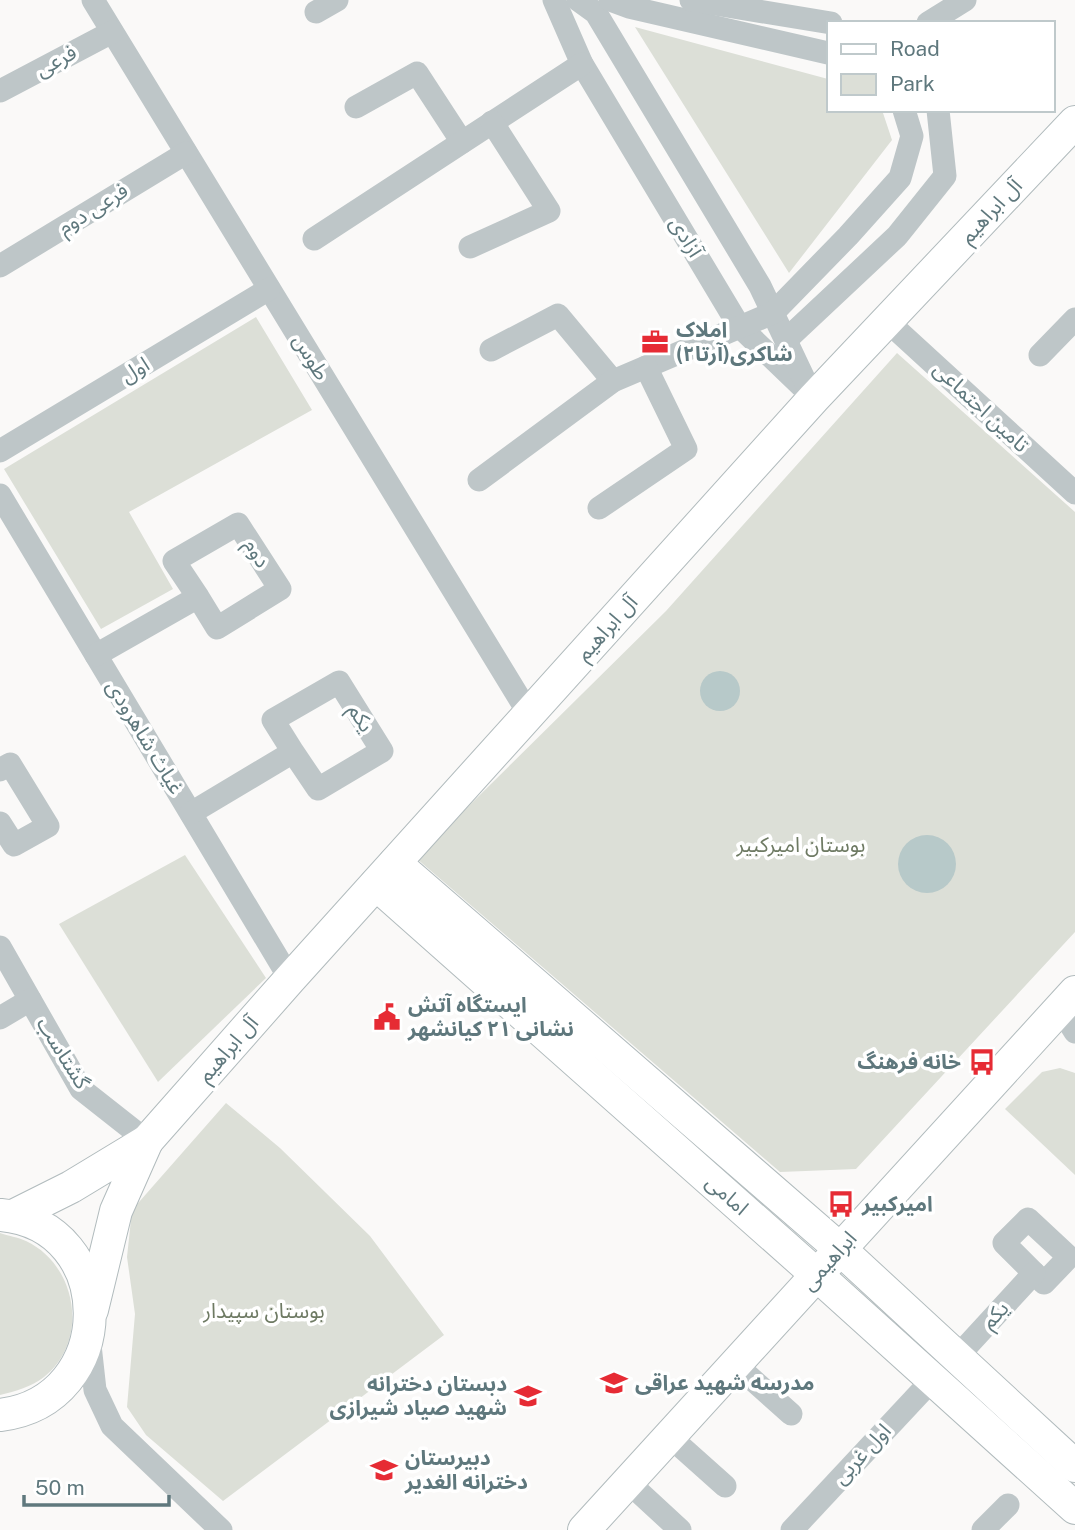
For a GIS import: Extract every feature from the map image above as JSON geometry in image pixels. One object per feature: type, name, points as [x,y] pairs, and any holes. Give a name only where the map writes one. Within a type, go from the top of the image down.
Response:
[{"type":"main road","name":"آل ابراهیم","points":[[147,1141],[814,398],[1075,121]]},
{"type":"main road","name":"امامی","points":[[385,874],[840,1249],[1075,1466]]},
{"type":"main road","name":"امامی","points":[[385,874],[817,1275],[1075,1508]]},
{"type":"main road","name":"ابراهیمی","points":[[584,1530],[840,1249],[1070,1011]]},
{"type":"main road","points":[[6,1216],[71,1187],[147,1141]]},
{"type":"main road","points":[[1,1416],[27,1409],[49,1397],[67,1380],[81,1360],[116,1211],[147,1141]]},
{"type":"main road","points":[[6,1216],[38,1225],[59,1240],[76,1260],[87,1284],[90,1323]]},
{"type":"main road","points":[[933,1379],[956,1358]]},
{"type":"street","name":"طوس","points":[[93,0],[529,714]]},
{"type":"street","points":[[316,12],[337,0]]},
{"type":"street","name":"آزادی","points":[[554,0],[582,64],[740,326],[814,398]]},
{"type":"street","name":"آزادی","points":[[578,0],[596,13],[760,286],[814,398]]},
{"type":"street","points":[[610,0],[629,7],[827,53]]},
{"type":"street","points":[[691,0],[827,22]]},
{"type":"street","points":[[931,21],[965,0]]},
{"type":"street","name":"فرعی","points":[[0,91],[112,32]]},
{"type":"street","points":[[314,239],[582,64]]},
{"type":"street","points":[[356,107],[417,73],[462,142]]},
{"type":"street","points":[[479,480],[613,381],[773,313],[900,178],[912,136],[905,112]]},
{"type":"street","points":[[786,340],[897,236],[945,176],[938,112]]},
{"type":"street","points":[[470,247],[549,211],[492,122]]},
{"type":"street","name":"فرعی دوم","points":[[0,266],[186,153]]},
{"type":"street","name":"اول","points":[[0,451],[269,289]]},
{"type":"street","points":[[491,351],[558,315],[613,381]]},
{"type":"street","points":[[1040,355],[1075,318]]},
{"type":"street","name":"تامین اجتماعی","points":[[887,321],[1075,494]]},
{"type":"street","points":[[599,508],[686,449],[646,367]]},
{"type":"street","name":"غیاث شاهرودی","points":[[0,495],[290,979]]},
{"type":"street","name":"دوم","points":[[238,524],[280,589],[216,628],[198,597],[174,561],[238,524]]},
{"type":"street","points":[[96,655],[198,597]]},
{"type":"street","name":"یکم","points":[[339,682],[382,751],[318,789],[293,752],[273,720],[339,682]]},
{"type":"street","points":[[191,813],[293,752]]},
{"type":"street","points":[[0,770],[10,764],[48,826],[14,845],[0,822]]},
{"type":"street","name":"گشتاسب","points":[[0,947],[81,1088],[147,1141]]},
{"type":"street","points":[[0,1018],[30,1000]]},
{"type":"street","name":"یکم","points":[[956,1358],[1034,1273]]},
{"type":"street","points":[[90,1323],[95,1390],[112,1426],[221,1530]]},
{"type":"street","points":[[735,1364],[791,1413]]},
{"type":"street","name":"اول غربی","points":[[792,1530],[933,1379]]},
{"type":"street","points":[[669,1436],[725,1486]]},
{"type":"street","points":[[628,1482],[680,1530]]},
{"type":"street","points":[[984,1530],[1008,1504]]},
{"type":"green space","points":[[635,27],[827,79],[827,112],[883,112],[892,140],[789,273]]},
{"type":"green space","points":[[256,317],[312,410],[129,512],[173,589],[101,629],[4,469]]},
{"type":"green space","name":"بوستان امیرکبیر","points":[[897,353],[1075,512],[1075,932],[856,1169],[780,1172],[416,858],[666,611]]},
{"type":"green space","points":[[185,855],[266,978],[158,1082],[59,924]]},
{"type":"green space","points":[[1060,1068],[1075,1073],[1075,1175],[1005,1109],[1042,1072]]},
{"type":"green space","name":"بوستان سپیدار","points":[[226,1103],[280,1148],[370,1236],[444,1335],[223,1501],[146,1435],[127,1407],[135,1314],[127,1257],[132,1210]]},
{"type":"green space","points":[[0,1233],[26,1241],[43,1252],[57,1267],[71,1304],[72,1324],[68,1344],[59,1362],[44,1377],[29,1386],[0,1395]]},
{"type":"shaded area","points":[[720,671],[728,672],[734,677],[739,683],[739,699],[734,705],[728,710],[720,711],[712,710],[706,705],[701,699],[700,691],[701,683],[706,677],[712,672]]},
{"type":"shaded area","points":[[927,835],[938,837],[951,848],[956,864],[954,875],[943,888],[927,893],[916,891],[903,880],[898,864],[900,853],[911,840]]},
{"type":"place","name":"املاک شاکری(آرتا۲)","points":[[655,342]]},
{"type":"place","name":"ایستگاه آتش نشانی ۲۱ کیانشهر","points":[[387,1017]]},
{"type":"place","name":"خانه فرهنگ","points":[[982,1062]]},
{"type":"place","name":"امیرکبیر","points":[[841,1204]]},
{"type":"place","name":"مدرسه شهید عراقی","points":[[614,1383]]},
{"type":"place","name":"دبستان دخترانه شهید صیاد شیرازی","points":[[528,1396]]},
{"type":"place","name":"دبیرستان دخترانه الغدیر","points":[[384,1470]]}]
